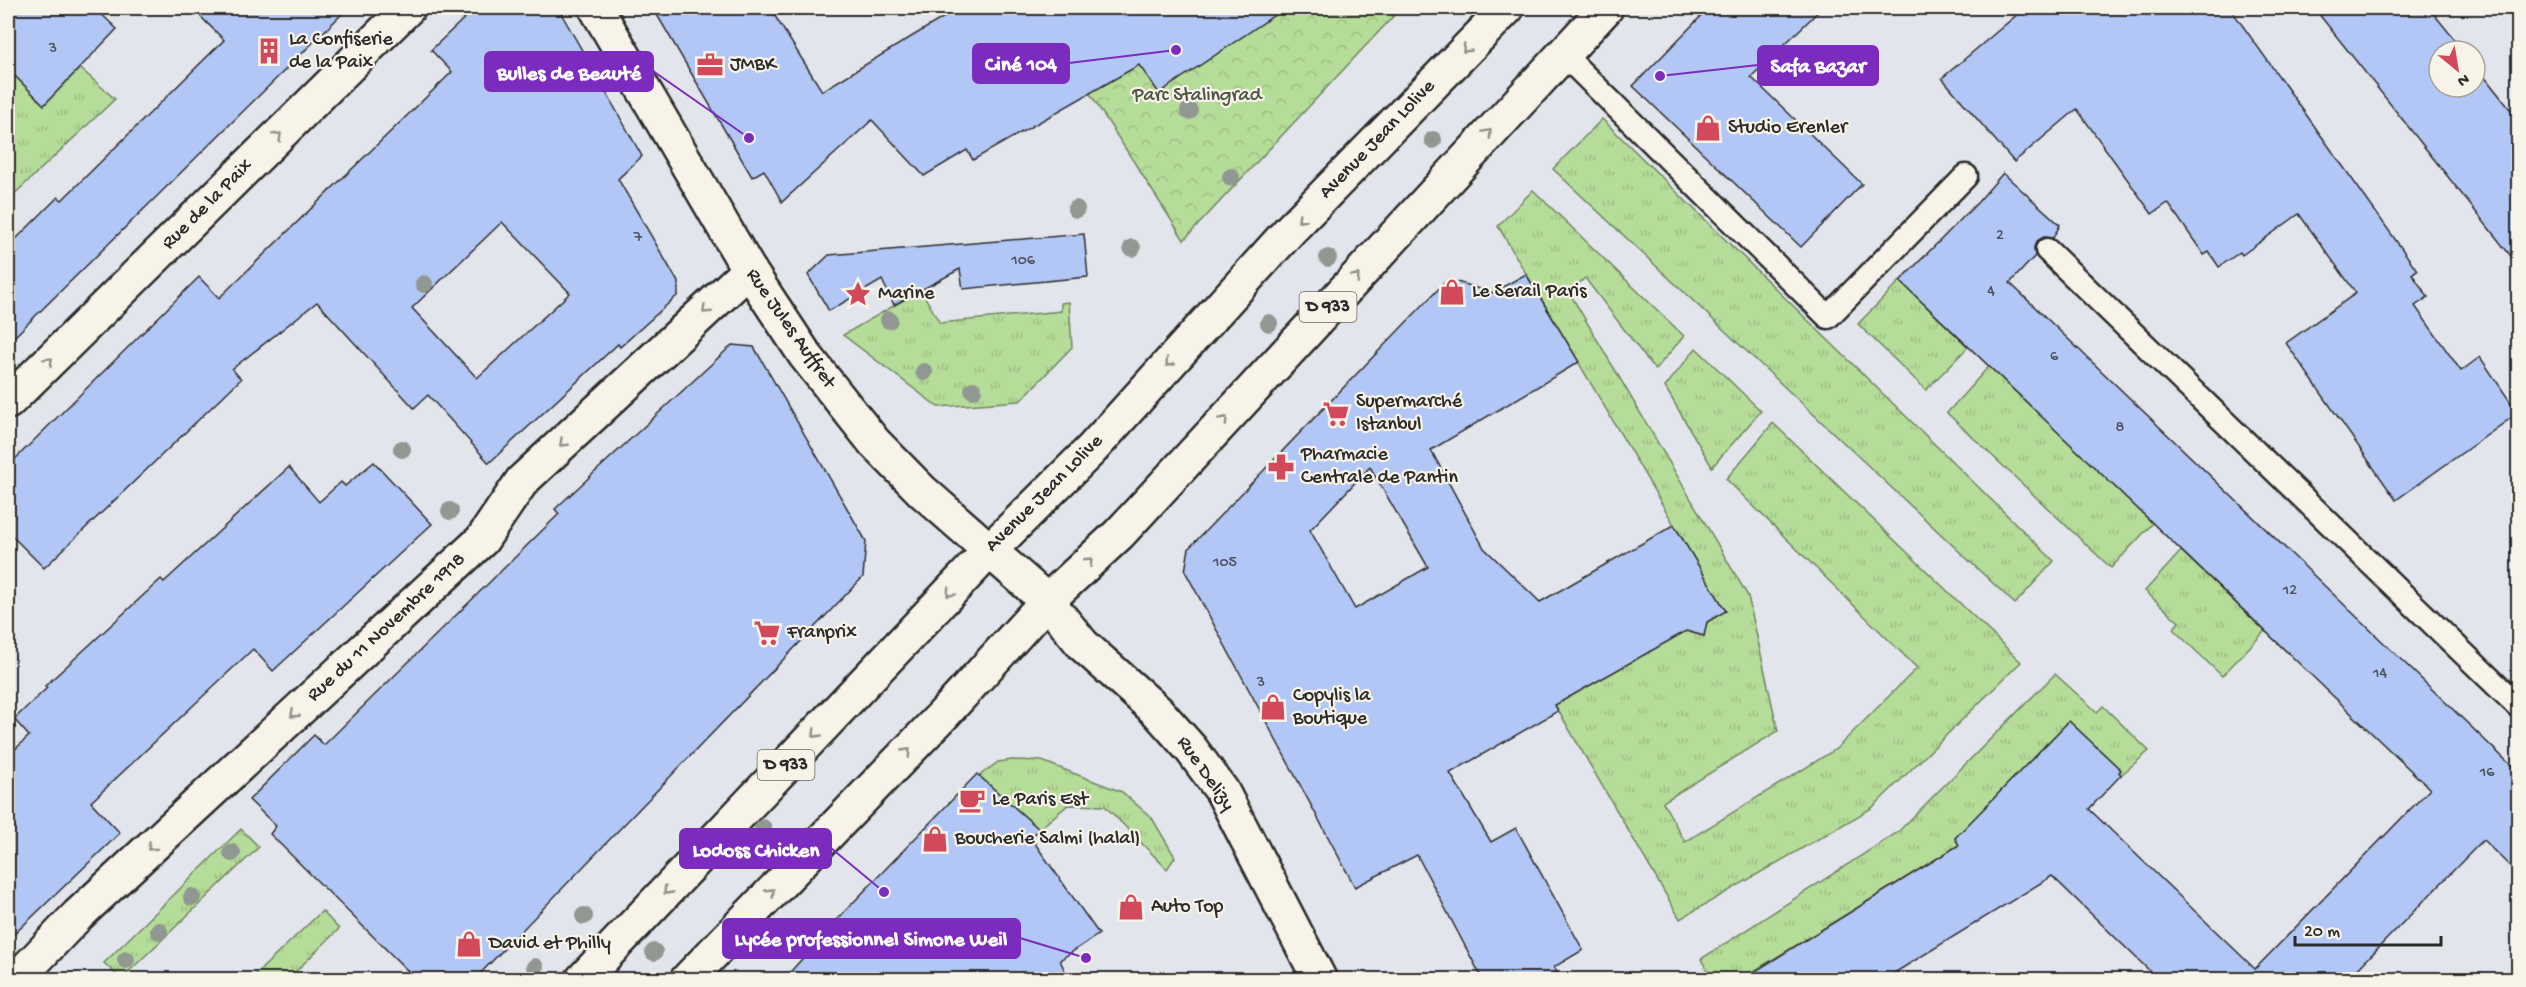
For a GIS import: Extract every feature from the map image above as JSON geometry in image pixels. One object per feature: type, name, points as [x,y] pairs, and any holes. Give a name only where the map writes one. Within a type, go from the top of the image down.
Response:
[{"type":"main road","name":"Rue de la Paix","points":[[8,402],[408,8]]},
{"type":"main road","name":"Rue Jules Auffret","points":[[596,8],[749,270],[805,355],[874,442],[922,491],[1047,601]]},
{"type":"main road","name":"Avenue Jean Lolive","points":[[582,980],[990,550],[1091,450],[1290,230],[1507,8]]},
{"type":"main road","name":"D 933","points":[[687,980],[945,713],[1047,601],[1140,511],[1606,8]]},
{"type":"main road","name":"Rue du 11 Novembre 1918","points":[[16,980],[78,915],[482,540],[522,481],[749,270]]},
{"type":"main road","name":"Rue Delizy","points":[[1047,601],[1083,645],[1158,712],[1191,749],[1221,791],[1320,980]]},
{"type":"lane","points":[[1562,53],[1828,317],[1966,176]]},
{"type":"lane","points":[[2047,250],[2518,706]]},
{"type":"green space","name":"Parc Stalingrad","points":[[1035,8],[1401,8],[1184,240]]},
{"type":"green space","points":[[80,68],[115,99],[8,200],[8,69],[44,105]]},
{"type":"green space","points":[[1602,119],[2054,561],[2015,604],[1553,169]]},
{"type":"green space","points":[[1533,190],[1684,336],[1655,370],[1585,278],[1569,292],[1748,596],[1778,731],[1663,802],[1685,842],[1836,749],[1917,668],[1726,479],[1773,423],[2021,662],[1872,808],[1680,919],[1555,705],[1686,631],[1704,636],[1707,622],[1725,611],[1498,226]]},
{"type":"green space","points":[[1900,281],[1968,347],[1926,390],[1858,324]]},
{"type":"green space","points":[[921,290],[940,323],[1061,311],[1061,303],[1069,302],[1072,347],[1020,401],[938,407],[843,335]]},
{"type":"green space","points":[[1696,348],[1761,411],[1712,467],[1665,387]]},
{"type":"green space","points":[[1989,366],[2153,523],[2111,568],[1947,413]]},
{"type":"green space","points":[[2181,551],[2265,631],[2222,676],[2173,629],[2179,622],[2145,591]]},
{"type":"green space","points":[[2055,674],[2097,712],[2103,706],[2149,751],[2121,775],[2119,772],[2121,770],[2069,721],[1955,838],[1959,845],[1741,979],[1712,979],[1701,959],[1898,832]]},
{"type":"green space","points":[[1042,761],[1122,792],[1152,818],[1175,857],[1167,869],[1105,806],[1068,805],[1039,829],[979,776],[998,762]]},
{"type":"green space","points":[[241,829],[259,847],[121,979],[104,963]]},
{"type":"green space","points":[[322,911],[339,929],[288,979],[251,979]]},
{"type":"building","points":[[8,8],[95,8],[117,29],[44,105],[8,69]]},
{"type":"building","points":[[192,8],[348,8],[8,343],[8,247],[58,197],[62,200],[224,40]]},
{"type":"building","points":[[475,8],[558,8],[642,156],[618,179],[678,282],[678,295],[620,347],[618,344],[489,463],[428,395],[414,408],[317,302],[232,369],[241,379],[44,568],[8,532],[8,466],[199,277],[219,298],[452,72],[431,50]],"holes":[[[502,222],[570,293],[477,378],[412,308]]]},
{"type":"building","points":[[653,8],[770,8],[822,91],[959,8],[1285,8],[1159,93],[1139,65],[973,160],[967,150],[924,176],[872,120],[782,202],[764,170],[752,177]]},
{"type":"building","points":[[1709,8],[1822,8],[1751,77],[1862,184],[1801,247],[1633,86]]},
{"type":"building","points":[[2025,8],[2230,8],[2417,270],[2412,274],[2428,297],[2415,306],[2461,371],[2480,357],[2518,413],[2396,500],[2286,343],[2356,293],[2299,214],[2242,255],[2240,252],[2219,267],[2209,252],[2204,255],[2168,203],[2152,214],[2077,109],[2014,162],[1942,78]]},
{"type":"building","points":[[2314,8],[2429,8],[2454,39],[2427,39],[2427,99],[2487,99],[2487,80],[2518,119],[2518,265]]},
{"type":"building","points":[[2003,173],[2060,225],[2053,238],[2044,237],[2037,241],[2034,247],[2035,256],[2010,283],[2518,772],[2518,874],[2483,840],[2347,980],[2159,980],[2052,876],[1883,980],[1741,980],[1959,845],[1955,838],[2069,721],[2121,770],[2119,772],[2121,775],[2089,809],[2255,969],[2430,789],[1900,281],[1978,202]]},
{"type":"building","points":[[1084,234],[1088,277],[963,289],[960,269],[894,305],[882,280],[829,311],[808,275],[829,255]]},
{"type":"building","points":[[1526,274],[1579,362],[1431,450],[1484,548],[1540,602],[1674,525],[1726,611],[1707,622],[1704,636],[1686,631],[1555,705],[1558,711],[1450,773],[1491,842],[1516,828],[1583,950],[1554,967],[1561,980],[1483,980],[1417,855],[1355,887],[1185,571],[1189,548],[1448,279],[1492,293]],"holes":[[[1370,467],[1428,567],[1355,609],[1310,530]]]},
{"type":"building","points":[[732,345],[754,347],[866,541],[863,577],[474,980],[417,980],[270,834],[276,826],[249,800],[314,735],[324,745],[559,514],[555,509]]},
{"type":"building","points":[[374,462],[432,524],[273,671],[253,649],[91,802],[120,833],[8,940],[8,756],[29,736],[14,719],[47,688],[45,686],[161,579],[164,582],[289,467],[319,502],[341,482],[345,486]]},
{"type":"building","points":[[977,774],[1039,829],[1031,838],[1099,934],[1060,960],[1069,980],[783,980],[846,910]]},
{"type":"place","name":"Ciné 104","points":[[1176,50]]},
{"type":"place","name":"La Confiserie de la Paix","points":[[269,51]]},
{"type":"place","name":"JMBK","points":[[710,65]]},
{"type":"place","name":"Safa Bazar","points":[[1660,76]]},
{"type":"place","name":"Studio Erenler","points":[[1708,128]]},
{"type":"place","name":"Bulles de Beauté","points":[[749,138]]},
{"type":"place","name":"Le Serail Paris","points":[[1452,292]]},
{"type":"place","name":"Marine","points":[[858,294]]},
{"type":"place","name":"Supermarché Istanbul","points":[[1336,414]]},
{"type":"place","name":"Pharmacie Centrale de Pantin","points":[[1281,467]]},
{"type":"place","name":"Franprix","points":[[767,633]]},
{"type":"place","name":"Copylis la Boutique","points":[[1273,707]]},
{"type":"place","name":"Le Paris Est","points":[[972,800]]},
{"type":"place","name":"Boucherie Salmi (halal)","points":[[935,839]]},
{"type":"place","name":"Lodoss Chicken","points":[[884,892]]},
{"type":"place","name":"Auto Top","points":[[1131,907]]},
{"type":"place","name":"David et Philly","points":[[469,944]]},
{"type":"place","name":"Lycée professionnel Simone Weil","points":[[1086,958]]}]
